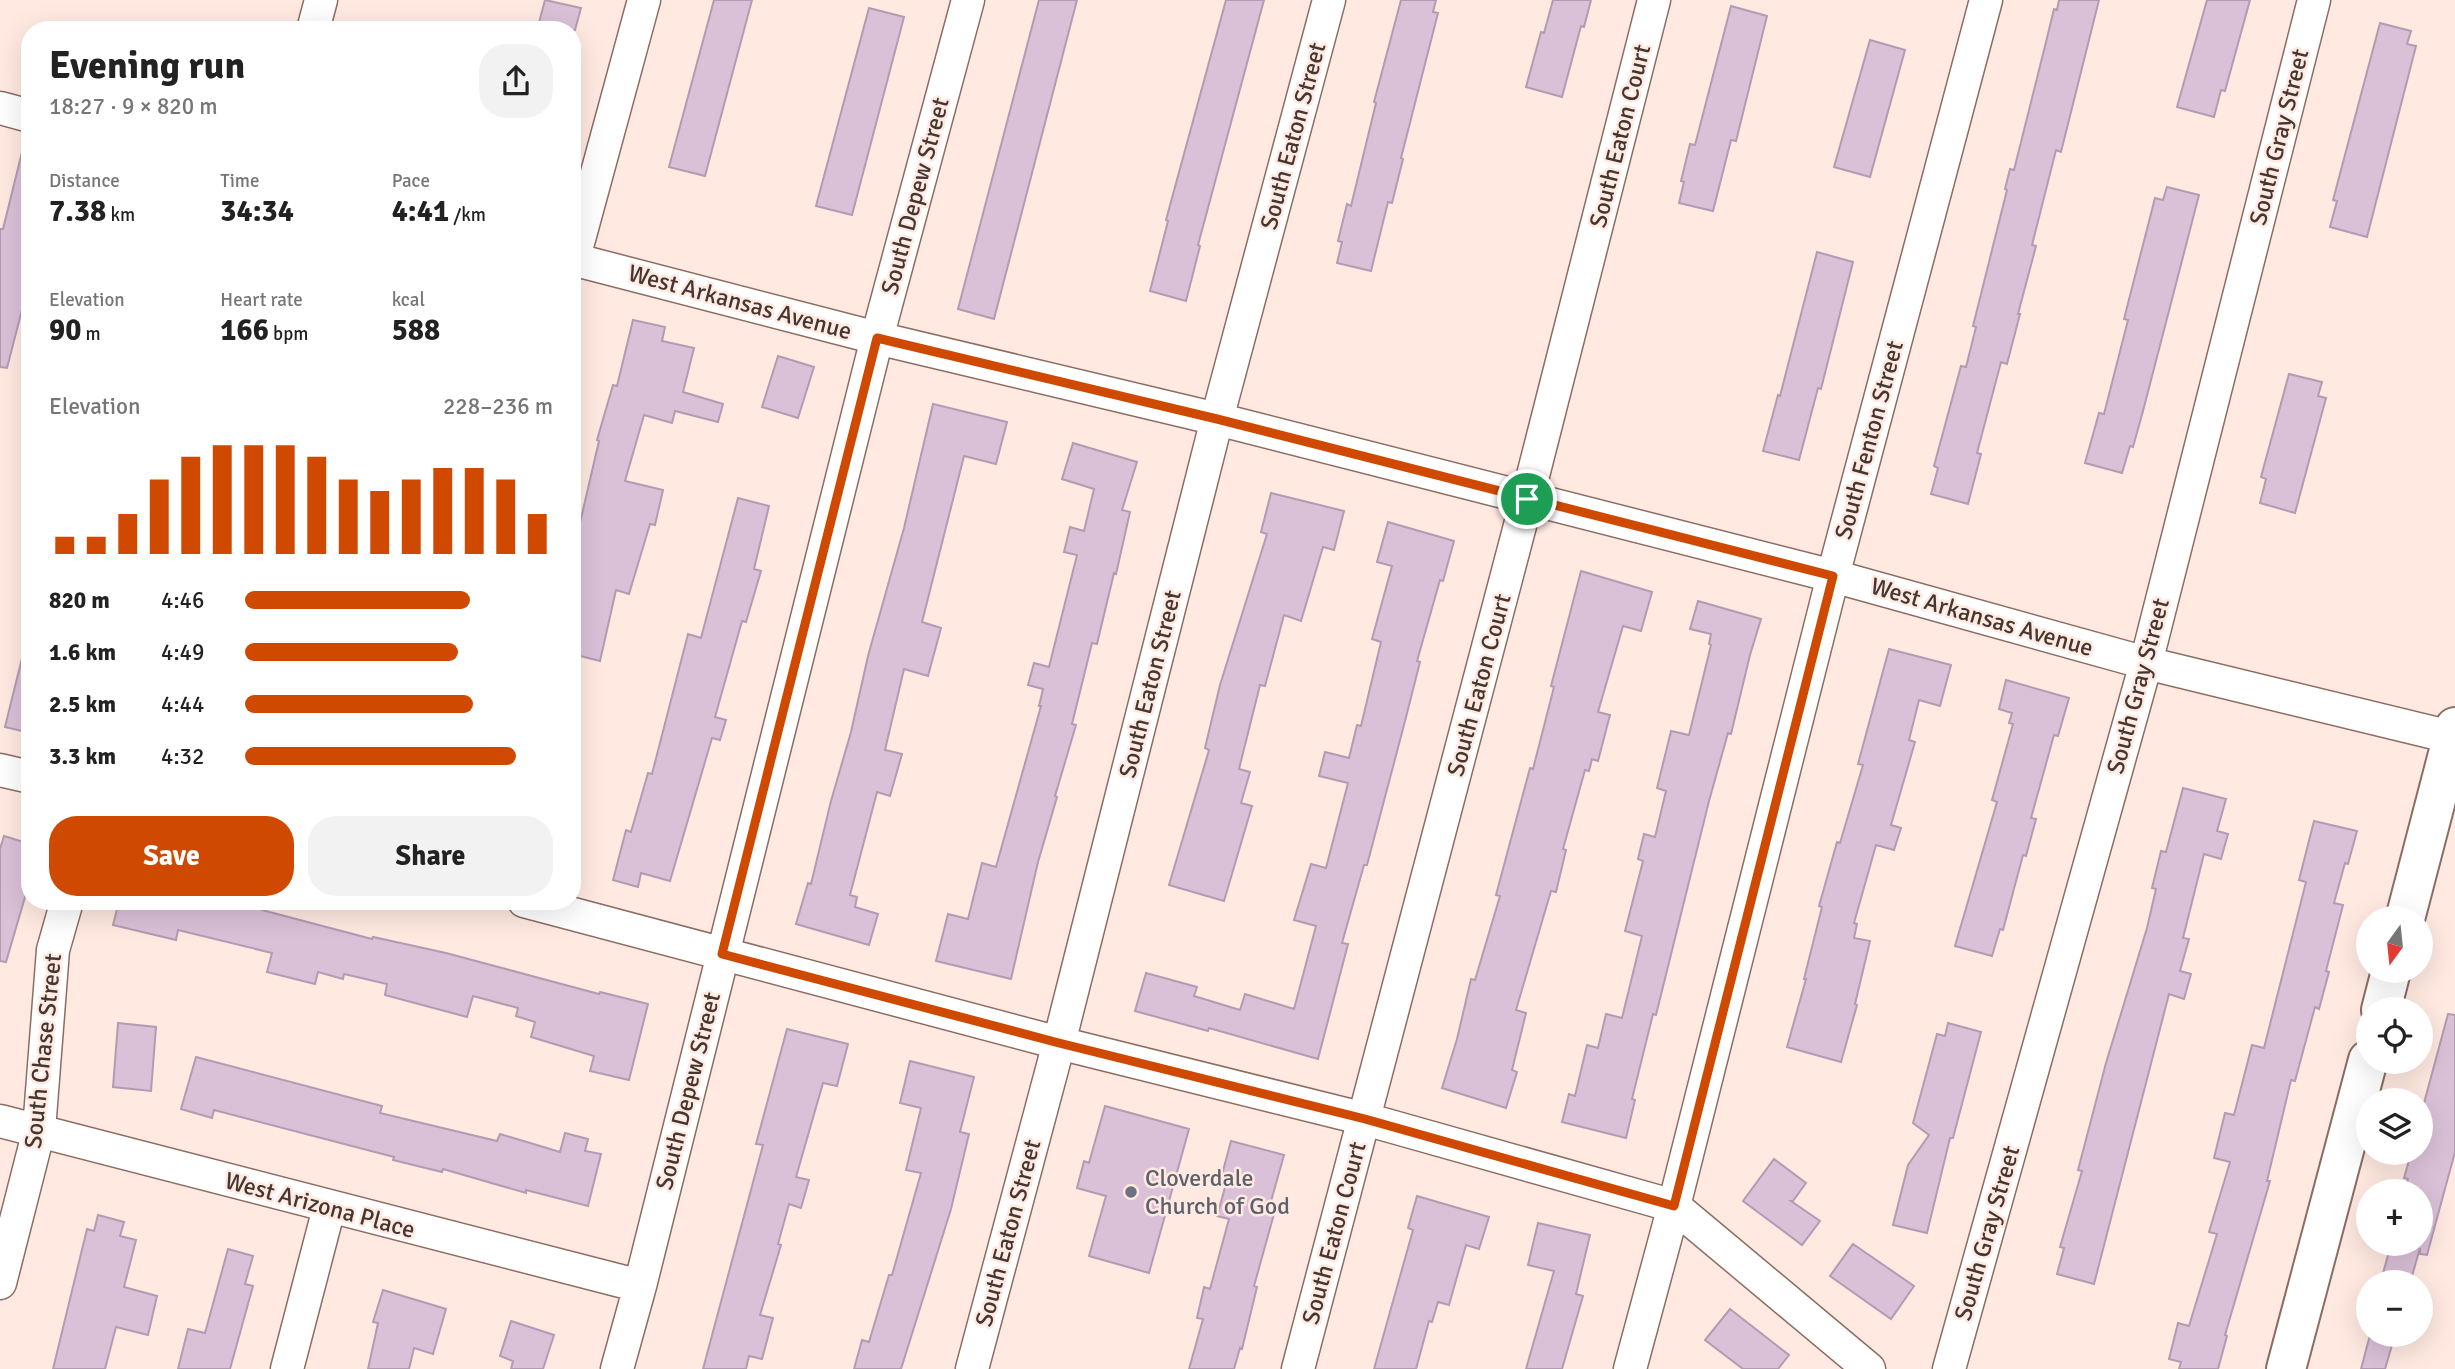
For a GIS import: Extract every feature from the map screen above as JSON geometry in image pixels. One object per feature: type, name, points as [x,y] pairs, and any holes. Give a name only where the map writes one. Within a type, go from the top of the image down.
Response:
[{"type":"street","points":[[315,21],[321,0]]},
{"type":"street","points":[[581,232],[644,0]]},
{"type":"street","name":"South Depew Street","points":[[617,1369],[877,338],[968,0]]},
{"type":"street","name":"South Eaton Street","points":[[972,1369],[1059,1043],[1217,419],[1329,0]]},
{"type":"street","name":"South Eaton Court","points":[[1298,1369],[1527,499],[1654,0]]},
{"type":"street","name":"South Fenton Street","points":[[1630,1369],[1674,1206],[1833,576],[1986,0]]},
{"type":"street","name":"South Gray Street","points":[[1949,1369],[2146,663],[2314,0]]},
{"type":"street","points":[[0,108],[21,114]]},
{"type":"street","name":"West Arkansas Avenue","points":[[581,263],[877,338],[1217,419],[1833,576],[2146,663],[2454,734]]},
{"type":"street","points":[[2408,906],[2454,734]]},
{"type":"street","points":[[0,770],[21,775]]},
{"type":"street","name":"South Chase Street","points":[[0,1283],[39,1130],[53,950],[64,910]]},
{"type":"street","points":[[558,910],[1059,1043],[1365,1119],[1674,1206],[1869,1369]]},
{"type":"street","points":[[2286,1369],[2364,1074]]},
{"type":"street","name":"West Arizona Place","points":[[0,1121],[329,1208],[640,1286]]},
{"type":"street","points":[[287,1369],[329,1208]]},
{"type":"building","points":[[545,0],[581,8],[577,21],[539,21]]},
{"type":"building","points":[[714,0],[752,0],[705,176],[669,167]]},
{"type":"building","points":[[1039,0],[1077,0],[994,319],[958,309]]},
{"type":"building","points":[[1226,0],[1264,0],[1198,245],[1200,246],[1186,301],[1150,291],[1168,221],[1166,220]]},
{"type":"building","points":[[1401,0],[1436,0],[1433,12],[1438,13],[1392,203],[1388,202],[1371,271],[1337,263],[1342,242],[1338,241],[1347,204],[1351,206],[1376,103],[1374,102]]},
{"type":"building","points":[[1553,0],[1591,0],[1584,27],[1581,26],[1562,97],[1526,87]]},
{"type":"building","points":[[2059,0],[2099,0],[2061,152],[2056,150],[2032,245],[2036,246],[2007,364],[2001,362],[1977,453],[1981,454],[1968,504],[1931,494],[1938,468],[1934,466],[1961,366],[1966,367],[2010,169],[2014,170],[2054,9],[2057,10]]},
{"type":"building","points":[[2207,0],[2250,0],[2225,91],[2221,90],[2214,117],[2177,107]]},
{"type":"building","points":[[1731,6],[1767,16],[1736,141],[1731,140],[1713,211],[1679,203],[1690,144],[1695,145]]},
{"type":"building","points":[[869,8],[904,17],[852,215],[816,206]]},
{"type":"building","points":[[2380,23],[2411,31],[2407,44],[2416,46],[2367,237],[2330,227],[2337,201],[2333,200]]},
{"type":"building","points":[[1870,40],[1905,50],[1870,177],[1834,167]]},
{"type":"building","points":[[21,156],[21,314],[7,368],[0,367],[0,229],[3,229]]},
{"type":"building","points":[[2167,187],[2199,195],[2143,411],[2122,473],[2085,463],[2099,413],[2104,414],[2128,320],[2124,319],[2155,198],[2163,200]]},
{"type":"building","points":[[1817,252],[1853,262],[1821,389],[1818,388],[1799,460],[1763,451]]},
{"type":"building","points":[[633,320],[665,327],[662,341],[694,348],[683,392],[723,404],[718,422],[675,411],[672,423],[644,415],[625,481],[663,490],[655,525],[650,524],[629,594],[616,590],[600,661],[581,656],[581,518],[599,441],[597,440],[613,385],[617,386]]},
{"type":"building","points":[[778,356],[814,367],[798,418],[762,407]]},
{"type":"building","points":[[2289,374],[2322,382],[2318,396],[2326,398],[2295,513],[2260,503],[2266,479],[2261,477]]},
{"type":"building","points":[[933,404],[1007,422],[996,464],[964,456],[922,622],[941,628],[928,676],[904,669],[885,750],[902,754],[890,796],[877,792],[850,895],[857,897],[855,907],[878,914],[869,945],[796,924],[808,883],[811,884],[868,656],[904,528]]},
{"type":"building","points":[[1073,443],[1137,462],[1122,510],[1130,512],[1116,574],[1114,573],[1097,644],[1092,643],[1072,724],[1076,725],[1038,862],[1011,979],[936,961],[948,914],[968,919],[982,863],[996,867],[1041,706],[1043,689],[1028,685],[1034,663],[1049,667],[1077,555],[1064,552],[1070,527],[1084,531],[1094,489],[1062,479]]},
{"type":"building","points":[[1271,493],[1344,511],[1334,550],[1323,547],[1301,621],[1284,615],[1265,686],[1260,685],[1239,769],[1250,772],[1241,803],[1252,806],[1224,901],[1169,885],[1209,750],[1205,748],[1220,685],[1267,534],[1261,532]]},
{"type":"building","points":[[738,498],[769,506],[754,569],[761,571],[746,622],[742,621],[715,717],[726,720],[720,740],[712,738],[670,881],[641,873],[638,887],[613,880],[626,830],[631,832],[648,773],[652,774],[688,634],[701,638]]},
{"type":"building","points":[[1388,522],[1454,541],[1417,661],[1420,662],[1367,865],[1364,865],[1342,943],[1348,944],[1318,1059],[1209,1028],[1208,1031],[1135,1011],[1146,973],[1197,987],[1194,996],[1240,1010],[1245,994],[1294,1009],[1316,926],[1294,920],[1311,864],[1326,868],[1348,783],[1319,776],[1325,752],[1349,758],[1357,725],[1361,726],[1381,642],[1372,639],[1392,566],[1377,562]]},
{"type":"building","points":[[1581,571],[1652,592],[1641,631],[1623,626],[1598,712],[1610,715],[1598,761],[1592,759],[1589,771],[1585,770],[1563,849],[1566,850],[1556,892],[1551,891],[1516,1010],[1526,1013],[1512,1070],[1517,1072],[1506,1108],[1442,1088],[1471,979],[1475,980],[1500,896],[1496,895],[1530,768],[1533,769]]},
{"type":"building","points":[[1698,601],[1761,619],[1731,734],[1728,733],[1709,801],[1656,1015],[1653,1014],[1632,1099],[1635,1100],[1626,1138],[1562,1122],[1569,1094],[1575,1096],[1587,1045],[1598,1048],[1606,1014],[1622,1018],[1642,936],[1625,931],[1643,861],[1638,859],[1644,834],[1655,837],[1666,791],[1657,788],[1671,731],[1689,735],[1711,645],[1711,634],[1690,629]]},
{"type":"building","points":[[1889,649],[1951,665],[1940,706],[1919,700],[1909,740],[1915,742],[1891,825],[1901,828],[1894,850],[1876,845],[1854,923],[1857,924],[1854,938],[1870,941],[1855,1004],[1857,1005],[1841,1062],[1787,1047],[1806,979],[1822,907],[1819,906],[1863,765],[1858,764]]},
{"type":"building","points":[[21,662],[21,731],[5,727]]},
{"type":"building","points":[[2006,680],[2069,698],[2058,736],[2054,735],[2031,818],[2036,819],[2026,856],[2023,855],[2003,930],[2000,929],[1992,956],[1955,946],[1997,802],[1992,800],[2013,724],[2009,723],[2012,713],[1999,709]]},
{"type":"building","points":[[2183,788],[2226,799],[2217,831],[2228,834],[2221,859],[2204,854],[2183,938],[2189,939],[2180,971],[2191,974],[2184,999],[2169,994],[2094,1284],[2057,1274],[2064,1248],[2060,1247],[2082,1171],[2078,1170],[2106,1063],[2147,928],[2156,889],[2152,888],[2161,851],[2166,852]]},
{"type":"building","points":[[2314,821],[2357,831],[2334,903],[2343,905],[2326,971],[2329,972],[2319,1009],[2315,1007],[2295,1081],[2291,1080],[2267,1181],[2270,1181],[2225,1335],[2227,1336],[2218,1369],[2179,1369],[2181,1362],[2169,1359],[2178,1323],[2189,1326],[2217,1234],[2209,1232],[2230,1162],[2214,1158],[2225,1113],[2234,1115],[2252,1045],[2264,1048],[2306,882],[2299,880]]},
{"type":"building","points":[[4,836],[21,841],[21,910],[6,962],[0,961],[0,849]]},
{"type":"building","points":[[117,910],[262,910],[372,939],[373,937],[446,953],[599,994],[600,992],[648,1004],[629,1080],[590,1071],[594,1056],[531,1037],[535,1022],[516,1016],[518,1008],[473,996],[467,1017],[385,995],[387,984],[344,974],[343,979],[318,972],[315,984],[267,972],[272,953],[178,930],[176,940],[113,925]]},
{"type":"building","points":[[2448,1014],[2455,1015],[2455,1152],[2433,1233],[2433,1179],[2404,1178],[2408,1165],[2433,1165],[2433,1088],[2428,1088]]},
{"type":"building","points":[[118,1023],[156,1027],[151,1091],[113,1087]]},
{"type":"building","points":[[1948,1023],[1981,1032],[1953,1138],[1950,1138],[1927,1233],[1893,1225],[1908,1165],[1929,1135],[1913,1123],[1937,1034],[1945,1036]]},
{"type":"building","points":[[787,1029],[848,1044],[837,1086],[823,1083],[796,1177],[809,1180],[801,1208],[789,1204],[778,1244],[781,1245],[760,1315],[773,1318],[762,1359],[749,1356],[746,1369],[703,1369],[763,1145],[756,1144]]},
{"type":"building","points":[[196,1057],[382,1106],[380,1113],[497,1141],[500,1134],[560,1152],[565,1133],[588,1139],[585,1151],[601,1154],[588,1206],[526,1190],[526,1193],[443,1169],[442,1172],[393,1160],[394,1157],[214,1110],[212,1118],[181,1109]]},
{"type":"building","points":[[910,1061],[974,1077],[960,1132],[969,1134],[951,1209],[901,1369],[854,1369],[862,1340],[869,1342],[889,1275],[892,1275],[921,1173],[906,1170],[921,1108],[900,1103]]},
{"type":"building","name":"Cloverdale Church of God","points":[[1105,1106],[1189,1129],[1149,1273],[1089,1256],[1106,1196],[1077,1188],[1084,1161],[1089,1163]]},
{"type":"building","points":[[1231,1141],[1284,1155],[1268,1212],[1274,1214],[1254,1286],[1257,1287],[1242,1349],[1240,1348],[1234,1369],[1189,1369],[1203,1319],[1197,1318],[1204,1287],[1210,1289],[1229,1219],[1217,1216],[1226,1184],[1220,1182]]},
{"type":"building","points":[[1774,1159],[1806,1183],[1791,1201],[1820,1221],[1802,1245],[1743,1201]]},
{"type":"building","points":[[1417,1196],[1489,1217],[1479,1249],[1466,1245],[1449,1305],[1438,1302],[1432,1322],[1429,1321],[1416,1369],[1374,1369],[1413,1230],[1408,1228]]},
{"type":"building","points":[[98,1215],[124,1222],[120,1236],[136,1240],[124,1287],[157,1296],[148,1335],[116,1327],[105,1369],[53,1369],[87,1229],[94,1231]]},
{"type":"building","points":[[1538,1223],[1590,1235],[1576,1294],[1583,1296],[1562,1369],[1526,1369],[1554,1271],[1528,1265]]},
{"type":"building","points":[[1853,1244],[1914,1286],[1891,1319],[1830,1276]]},
{"type":"building","points":[[228,1249],[253,1256],[245,1284],[253,1286],[230,1369],[178,1369],[188,1329],[205,1333]]},
{"type":"building","points":[[2388,1256],[2418,1256],[2414,1270],[2384,1270]]},
{"type":"building","points":[[383,1290],[446,1309],[433,1354],[414,1348],[409,1369],[368,1369],[378,1323],[373,1322]]},
{"type":"building","points":[[1730,1309],[1789,1355],[1778,1369],[1743,1369],[1705,1340]]},
{"type":"building","points":[[511,1321],[554,1335],[543,1369],[511,1369],[513,1361],[500,1356]]},
{"type":"building","points":[[2367,1347],[2391,1347],[2385,1369],[2361,1369]]},
{"type":"place","name":"Cloverdale Church of God","points":[[1131,1192]]},
{"type":"route","points":[[877,338],[1217,419],[1527,499],[1833,576],[1674,1206],[1365,1119],[1059,1043],[722,954],[877,338]]}]
